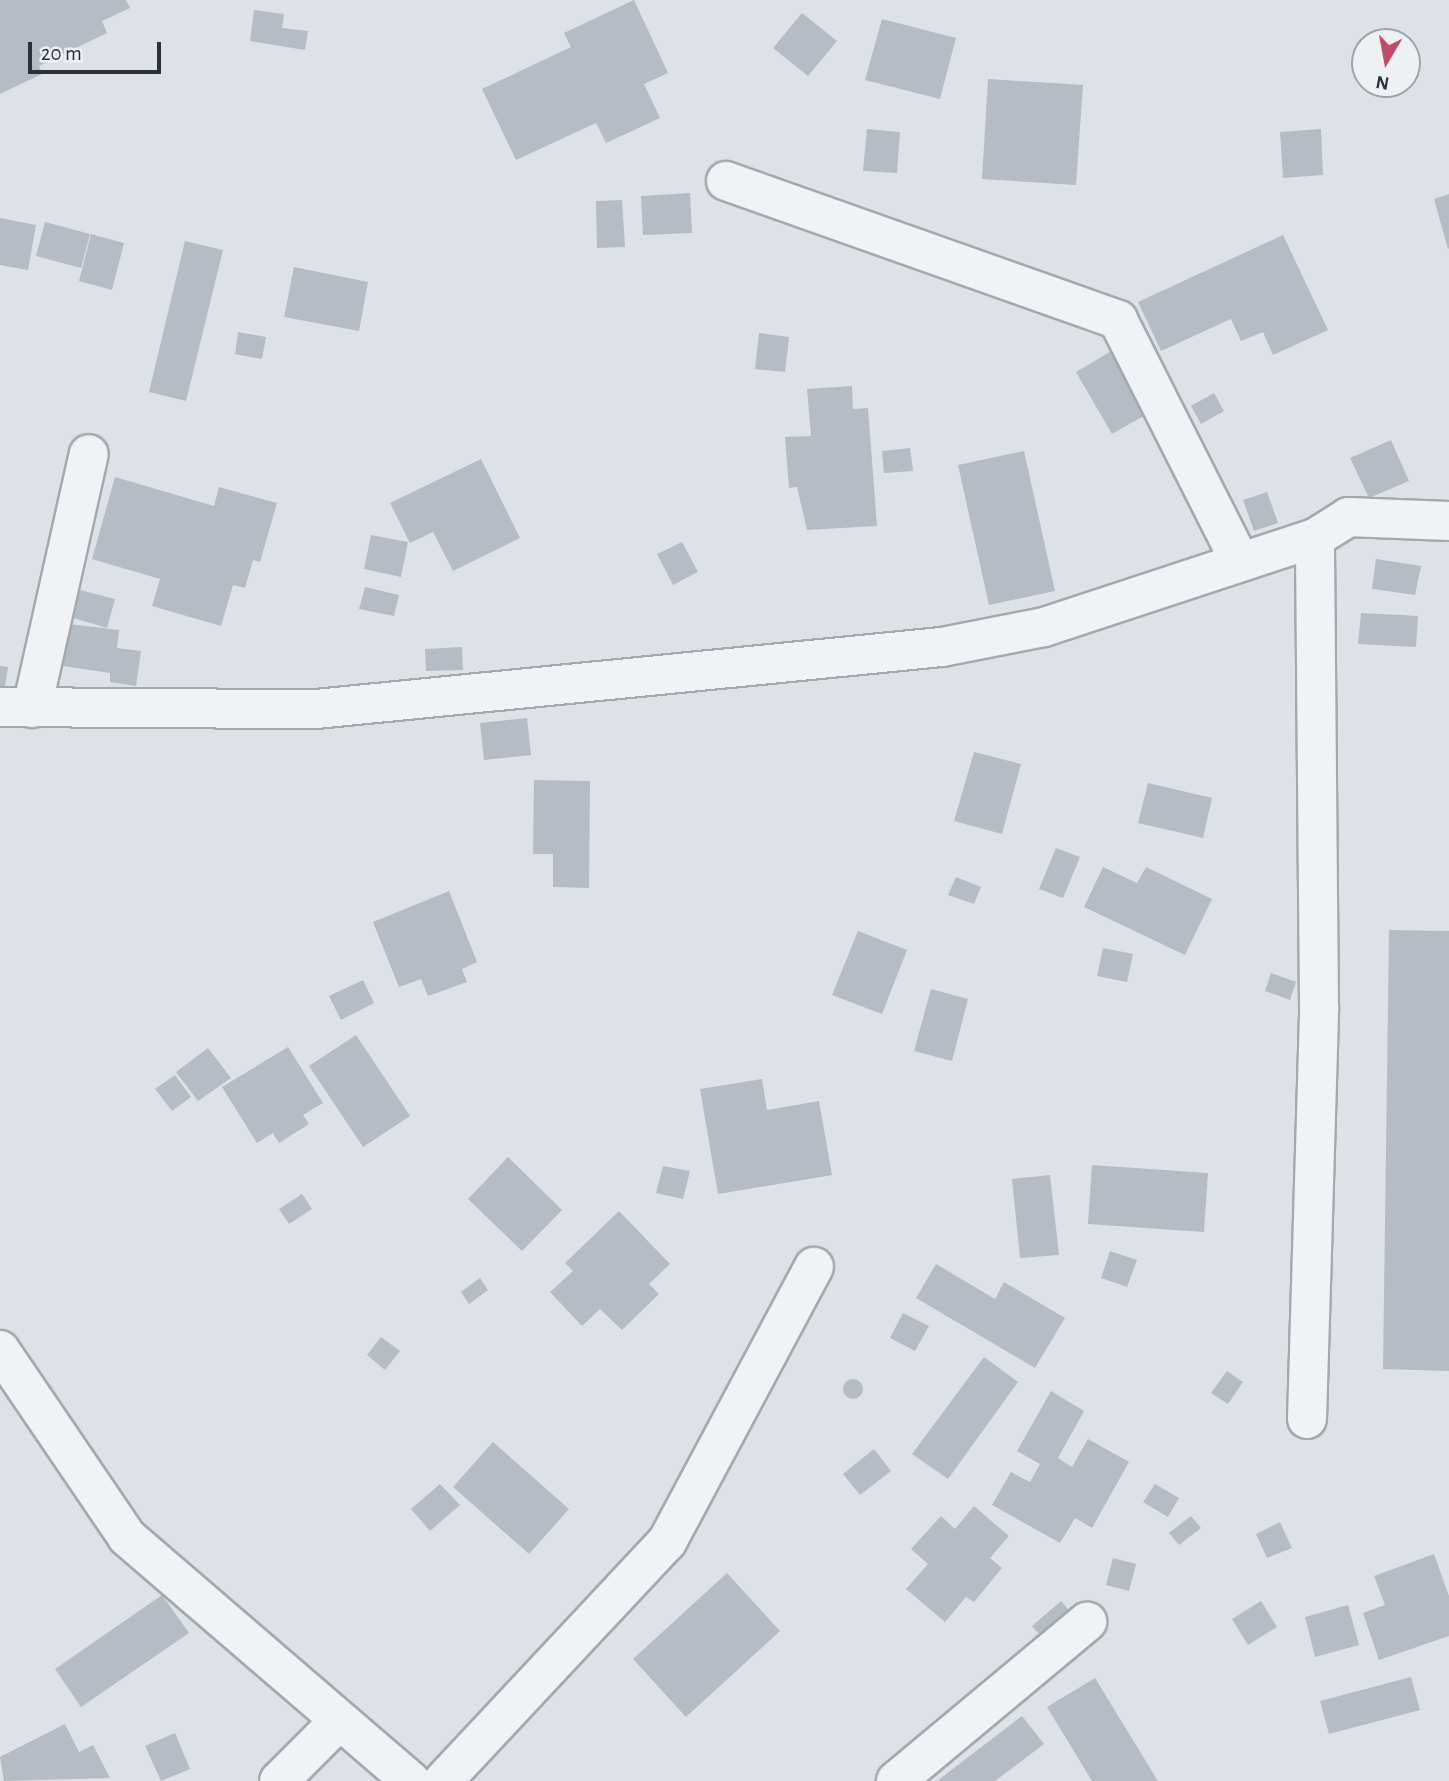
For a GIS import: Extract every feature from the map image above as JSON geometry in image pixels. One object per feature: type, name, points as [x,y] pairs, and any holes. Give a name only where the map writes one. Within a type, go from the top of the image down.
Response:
[{"type":"street","points":[[726,181],[1118,320],[1240,561]]},
{"type":"street","points":[[89,454],[16,707],[316,709],[942,647],[1044,627],[1315,538],[1348,517],[1449,521]]},
{"type":"street","points":[[1307,1419],[1319,1007],[1315,538]]},
{"type":"street","points":[[443,1781],[667,1542],[814,1267]]},
{"type":"street","points":[[6,1366],[127,1537],[411,1781]]},
{"type":"street","points":[[896,1781],[1087,1622]]},
{"type":"street","points":[[279,1781],[339,1721]]},
{"type":"building","points":[[0,0],[126,0],[130,8],[102,21],[107,33],[39,66],[42,74],[0,94]]},
{"type":"building","points":[[634,0],[668,73],[644,84],[660,118],[606,143],[596,123],[516,160],[482,89],[571,47],[564,33]]},
{"type":"building","points":[[254,10],[284,14],[282,28],[308,31],[305,50],[250,41]]},
{"type":"building","points":[[802,13],[837,41],[808,76],[773,48]]},
{"type":"building","points":[[882,19],[956,38],[940,99],[865,80]]},
{"type":"building","points":[[988,79],[1083,85],[1076,185],[982,179]]},
{"type":"building","points":[[867,129],[900,132],[897,173],[863,171]]},
{"type":"building","points":[[1321,129],[1323,175],[1283,178],[1280,132]]},
{"type":"building","points":[[690,193],[692,233],[643,235],[641,196]]},
{"type":"building","points":[[1449,194],[1449,248],[1448,249],[1434,199]]},
{"type":"building","points":[[622,200],[625,247],[597,248],[596,201]]},
{"type":"building","points":[[0,218],[36,225],[28,270],[0,265]]},
{"type":"building","points":[[45,222],[90,234],[81,268],[36,256]]},
{"type":"building","points":[[91,234],[124,243],[112,290],[79,281]]},
{"type":"building","points":[[1283,235],[1328,330],[1273,355],[1263,332],[1241,341],[1231,319],[1161,351],[1138,302]]},
{"type":"building","points":[[185,241],[223,250],[186,401],[149,392]]},
{"type":"building","points":[[294,267],[368,282],[359,331],[284,317]]},
{"type":"building","points":[[238,332],[266,337],[262,359],[235,354]]},
{"type":"building","points":[[759,333],[789,337],[785,372],[755,369]]},
{"type":"building","points":[[1113,350],[1149,413],[1112,434],[1076,372]]},
{"type":"building","points":[[852,386],[853,409],[868,408],[877,526],[807,530],[797,487],[789,488],[785,437],[811,436],[807,389]]},
{"type":"building","points":[[1214,393],[1224,411],[1201,424],[1191,406]]},
{"type":"building","points":[[1391,440],[1409,481],[1369,498],[1350,458]]},
{"type":"building","points":[[910,448],[913,471],[884,473],[882,451]]},
{"type":"building","points":[[1024,451],[1055,591],[989,605],[958,465]]},
{"type":"building","points":[[481,459],[520,538],[453,571],[433,532],[410,543],[390,503]]},
{"type":"building","points":[[115,477],[214,506],[219,487],[277,503],[260,562],[253,560],[245,588],[233,585],[221,626],[152,606],[160,579],[92,559]]},
{"type":"building","points":[[1267,492],[1278,523],[1254,531],[1243,500]]},
{"type":"building","points":[[371,535],[408,542],[401,577],[364,569]]},
{"type":"building","points":[[682,542],[698,572],[673,585],[657,554]]},
{"type":"building","points":[[1376,559],[1421,566],[1415,595],[1372,589]]},
{"type":"building","points":[[365,587],[399,595],[394,616],[359,609]]},
{"type":"building","points":[[80,590],[115,599],[107,628],[73,618]]},
{"type":"building","points":[[1361,613],[1418,616],[1416,647],[1358,644]]},
{"type":"building","points":[[69,624],[119,630],[117,648],[141,651],[136,686],[110,682],[110,673],[63,666]]},
{"type":"building","points":[[462,647],[463,670],[426,671],[425,649]]},
{"type":"building","points":[[0,666],[8,667],[5,686],[0,686]]},
{"type":"building","points":[[527,718],[531,755],[484,760],[480,723]]},
{"type":"building","points":[[974,752],[1021,764],[1002,834],[954,821]]},
{"type":"building","points":[[534,780],[590,781],[589,888],[553,887],[553,854],[533,854]]},
{"type":"building","points":[[1148,783],[1212,798],[1203,838],[1138,823]]},
{"type":"building","points":[[1056,848],[1080,857],[1063,898],[1039,889]]},
{"type":"building","points":[[1103,867],[1137,883],[1146,867],[1212,899],[1185,955],[1084,907]]},
{"type":"building","points":[[956,877],[981,887],[974,904],[948,895]]},
{"type":"building","points":[[449,891],[477,962],[462,969],[467,982],[428,996],[421,979],[399,987],[373,922]]},
{"type":"building","points":[[1389,930],[1449,931],[1449,1371],[1383,1369]]},
{"type":"building","points":[[858,931],[907,950],[882,1014],[832,995]]},
{"type":"building","points":[[1103,948],[1133,954],[1127,982],[1097,976]]},
{"type":"building","points":[[1271,973],[1296,982],[1290,1000],[1265,991]]},
{"type":"building","points":[[363,980],[374,1003],[341,1020],[329,996]]},
{"type":"building","points":[[931,989],[968,999],[952,1061],[914,1051]]},
{"type":"building","points":[[356,1035],[410,1116],[363,1147],[309,1066]]},
{"type":"building","points":[[288,1047],[323,1103],[303,1115],[309,1124],[279,1143],[273,1133],[257,1143],[222,1087]]},
{"type":"building","points":[[208,1048],[231,1078],[198,1101],[176,1072]]},
{"type":"building","points":[[175,1075],[191,1097],[172,1111],[155,1089]]},
{"type":"building","points":[[762,1079],[767,1110],[819,1101],[832,1175],[718,1194],[700,1089]]},
{"type":"building","points":[[508,1157],[562,1210],[522,1251],[468,1199]]},
{"type":"building","points":[[1092,1165],[1208,1173],[1204,1232],[1088,1224]]},
{"type":"building","points":[[663,1166],[690,1171],[683,1199],[656,1193]]},
{"type":"building","points":[[1050,1175],[1059,1255],[1020,1258],[1012,1179]]},
{"type":"building","points":[[302,1194],[312,1209],[289,1224],[279,1209]]},
{"type":"building","points":[[619,1211],[670,1264],[649,1284],[659,1294],[622,1330],[600,1309],[582,1326],[550,1292],[573,1271],[565,1263]]},
{"type":"building","points":[[1110,1251],[1137,1260],[1127,1287],[1101,1278]]},
{"type":"building","points":[[936,1264],[995,1299],[1004,1282],[1065,1318],[1035,1368],[916,1298]]},
{"type":"building","points":[[480,1278],[488,1290],[469,1304],[461,1292]]},
{"type":"building","points":[[903,1313],[929,1326],[915,1351],[890,1338]]},
{"type":"building","points":[[381,1337],[400,1351],[385,1370],[367,1355]]},
{"type":"building","points":[[984,1357],[1018,1382],[948,1479],[912,1454]]},
{"type":"building","points":[[1227,1371],[1243,1382],[1228,1404],[1211,1393]]},
{"type":"building","points":[[853,1379],[860,1382],[863,1389],[860,1396],[853,1399],[846,1396],[843,1389],[846,1382]]},
{"type":"building","points":[[1051,1391],[1084,1411],[1058,1458],[1072,1467],[1088,1439],[1129,1462],[1092,1528],[1075,1518],[1060,1543],[992,1505],[1011,1472],[1030,1482],[1040,1464],[1017,1451]]},
{"type":"building","points":[[493,1442],[569,1509],[529,1554],[453,1487]]},
{"type":"building","points":[[874,1449],[891,1471],[860,1495],[843,1474]]},
{"type":"building","points":[[440,1484],[460,1505],[430,1531],[411,1509]]},
{"type":"building","points":[[1155,1484],[1179,1498],[1168,1517],[1143,1502]]},
{"type":"building","points":[[974,1506],[1009,1536],[990,1558],[1002,1568],[974,1602],[966,1597],[945,1622],[906,1589],[928,1564],[911,1549],[941,1516],[955,1529]]},
{"type":"building","points":[[1191,1516],[1201,1528],[1179,1545],[1169,1533]]},
{"type":"building","points":[[1280,1522],[1292,1548],[1267,1558],[1256,1534]]},
{"type":"building","points":[[1434,1554],[1449,1596],[1449,1636],[1379,1660],[1363,1613],[1385,1605],[1374,1576]]},
{"type":"building","points":[[1113,1558],[1136,1564],[1129,1591],[1106,1585]]},
{"type":"building","points":[[727,1573],[780,1631],[686,1717],[633,1659]]},
{"type":"building","points":[[162,1595],[189,1633],[81,1707],[55,1669]]},
{"type":"building","points":[[1061,1601],[1074,1616],[1045,1641],[1032,1626]]},
{"type":"building","points":[[1261,1601],[1277,1627],[1248,1645],[1232,1619]]},
{"type":"building","points":[[1348,1605],[1359,1645],[1315,1657],[1305,1617]]},
{"type":"building","points":[[1411,1677],[1420,1710],[1329,1734],[1320,1701]]},
{"type":"building","points":[[1095,1678],[1158,1781],[1092,1781],[1047,1707]]},
{"type":"building","points":[[1022,1716],[1044,1744],[995,1781],[937,1781]]},
{"type":"building","points":[[65,1724],[79,1752],[93,1745],[110,1778],[4,1781],[0,1757]]},
{"type":"building","points":[[175,1733],[190,1769],[161,1781],[145,1746]]}]
